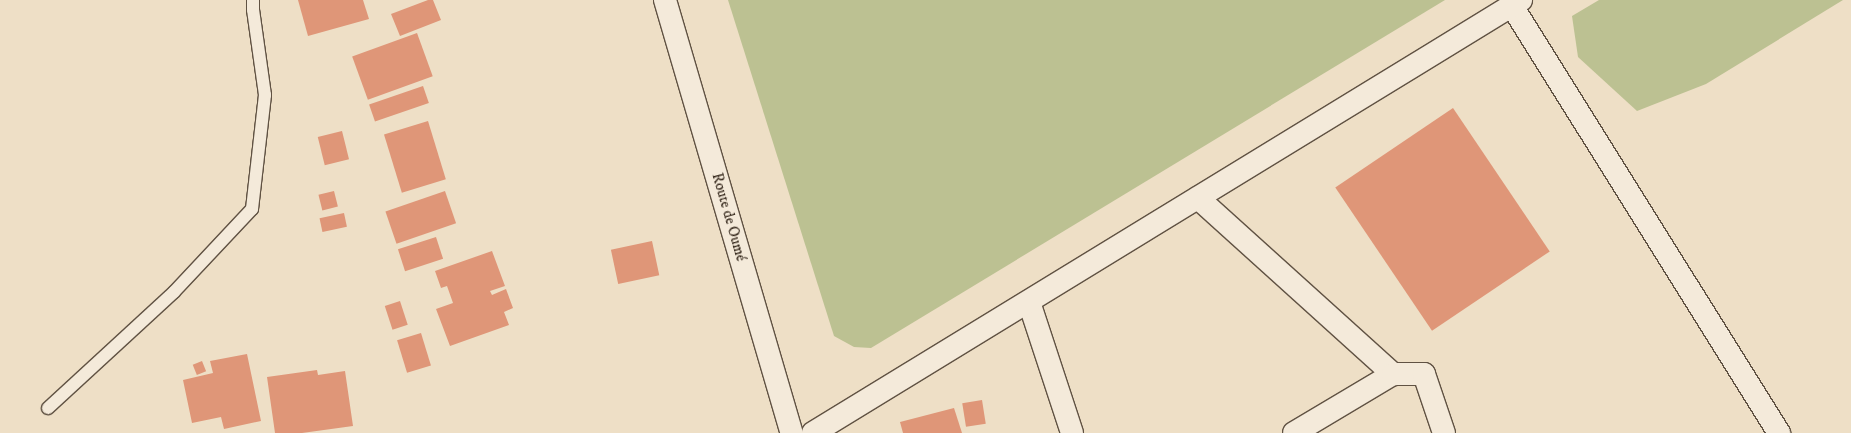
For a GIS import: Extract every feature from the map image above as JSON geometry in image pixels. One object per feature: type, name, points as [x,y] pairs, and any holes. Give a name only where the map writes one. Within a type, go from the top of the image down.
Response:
[{"type":"street","name":"Route de Oumé","points":[[665,0],[792,433]]},
{"type":"street","points":[[813,433],[1516,3],[1779,433]]},
{"type":"street","points":[[1198,198],[1393,374]]},
{"type":"street","points":[[1029,302],[1072,433]]},
{"type":"street","points":[[1294,433],[1393,374],[1424,374],[1444,433]]},
{"type":"lane","points":[[48,408],[174,292],[252,209],[265,95],[253,0]]},
{"type":"green space","points":[[728,0],[1445,0],[871,348],[854,347],[834,336]]},
{"type":"green space","points":[[1599,0],[1843,0],[1706,84],[1637,111],[1578,57],[1572,16]]},
{"type":"building","points":[[298,0],[363,0],[369,19],[308,36]]},
{"type":"building","points":[[428,0],[433,0],[441,20],[400,36],[391,14]]},
{"type":"building","points":[[417,33],[433,76],[368,100],[352,57]]},
{"type":"building","points":[[423,86],[429,103],[375,122],[369,105]]},
{"type":"building","points":[[1453,108],[1550,251],[1432,331],[1335,187]]},
{"type":"building","points":[[428,121],[446,179],[402,193],[384,134]]},
{"type":"building","points":[[342,131],[349,159],[325,165],[318,137]]},
{"type":"building","points":[[334,191],[338,207],[322,210],[318,195]]},
{"type":"building","points":[[445,191],[456,223],[397,244],[385,212]]},
{"type":"building","points":[[344,213],[347,227],[322,232],[320,218]]},
{"type":"building","points":[[436,237],[443,259],[405,271],[398,249]]},
{"type":"building","points":[[652,241],[659,275],[618,284],[611,250]]},
{"type":"building","points":[[492,251],[505,286],[490,291],[492,295],[506,289],[513,308],[504,312],[509,325],[450,346],[436,309],[453,303],[447,286],[441,288],[435,271]]},
{"type":"building","points":[[400,301],[408,325],[393,330],[385,306]]},
{"type":"building","points":[[421,333],[431,366],[407,373],[397,340]]},
{"type":"building","points":[[247,354],[261,421],[224,429],[221,417],[192,423],[183,380],[213,373],[210,361]]},
{"type":"building","points":[[202,361],[206,371],[197,375],[193,365]]},
{"type":"building","points":[[317,370],[318,375],[345,371],[353,426],[302,433],[275,433],[267,377]]},
{"type":"building","points":[[982,400],[986,424],[966,427],[962,403]]},
{"type":"building","points":[[954,408],[962,433],[903,433],[900,422]]}]
